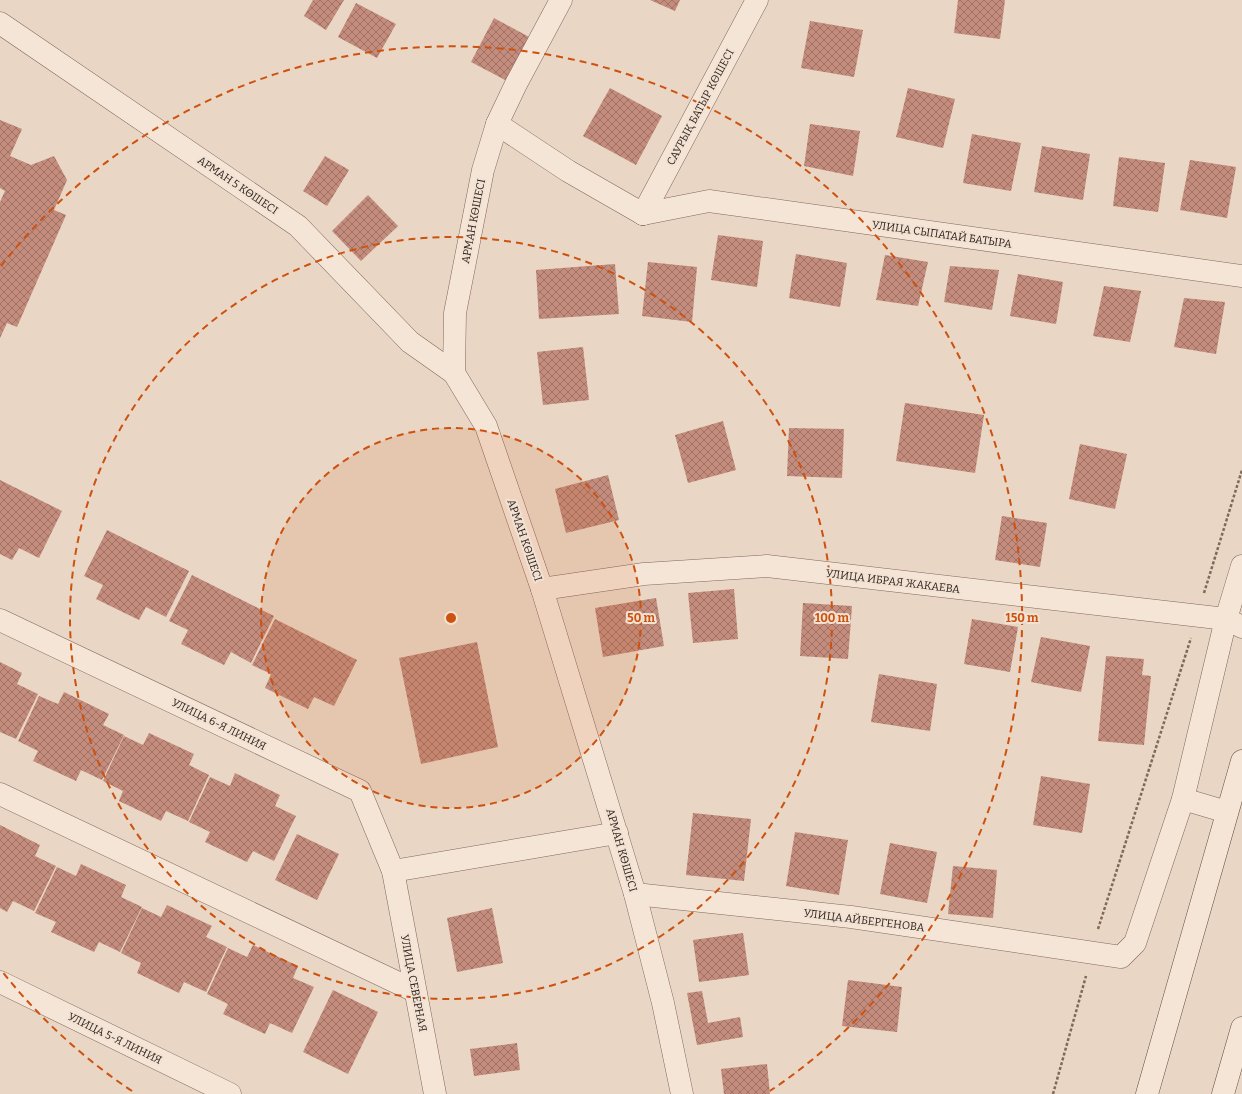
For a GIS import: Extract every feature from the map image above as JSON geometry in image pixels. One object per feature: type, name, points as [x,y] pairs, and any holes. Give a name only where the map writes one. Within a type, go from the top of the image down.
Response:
[{"type":"street","name":"АРМАН КӨШЕСІ","points":[[561,0],[516,84],[497,124],[482,170],[455,313],[454,373],[486,426],[542,589],[635,894],[663,1003],[682,1094]]},
{"type":"street","name":"САУРЫҚ БАТЫР КӨШЕСІ","points":[[643,214],[757,0]]},
{"type":"street","name":"АРМАН 5 КӨШЕСІ","points":[[0,23],[298,226],[410,342],[454,373]]},
{"type":"street","points":[[497,124],[568,171],[643,214]]},
{"type":"street","name":"УЛИЦА СЫПАТАЙ БАТЫРА","points":[[643,214],[709,201],[1242,276]]},
{"type":"street","name":"УЛИЦА ИБРАЯ ЖАКАЕВА","points":[[542,589],[644,574],[767,566],[1197,616],[1234,623]]},
{"type":"street","points":[[1227,812],[1183,799],[1234,623],[1242,566]]},
{"type":"street","name":"УЛИЦА 6-Я ЛИНИЯ","points":[[0,620],[360,791],[393,872]]},
{"type":"street","points":[[1147,1094],[1242,761]]},
{"type":"street","points":[[0,794],[415,991]]},
{"type":"street","name":"УЛИЦА АЙБЕРГЕНОВА","points":[[635,894],[851,917],[1121,957],[1135,943],[1183,799]]},
{"type":"street","points":[[393,872],[617,833]]},
{"type":"street","name":"УЛИЦА СЕВЕРНАЯ","points":[[393,872],[435,1094]]},
{"type":"street","name":"УЛИЦА 5-Я ЛИНИЯ","points":[[0,982],[230,1094]]},
{"type":"street","points":[[1223,1094],[1242,1028]]},
{"type":"path","points":[[1054,1094],[1091,952],[1242,470]]},
{"type":"building","points":[[313,0],[344,0],[326,30],[304,16]]},
{"type":"building","points":[[650,0],[680,0],[675,11]]},
{"type":"building","points":[[958,0],[1005,0],[1000,39],[954,33]]},
{"type":"building","points":[[356,3],[396,24],[377,58],[338,37]]},
{"type":"building","points":[[494,18],[531,38],[509,82],[471,62]]},
{"type":"building","points":[[810,21],[863,30],[854,77],[801,68]]},
{"type":"building","points":[[610,88],[662,116],[636,165],[583,136]]},
{"type":"building","points":[[908,88],[955,99],[943,148],[896,137]]},
{"type":"building","points":[[0,120],[22,129],[10,156],[31,165],[54,156],[67,180],[54,210],[66,215],[17,327],[7,323],[0,338],[0,202],[5,191],[0,188]]},
{"type":"building","points":[[810,124],[860,131],[853,176],[804,166]]},
{"type":"building","points":[[972,134],[1021,143],[1011,191],[963,183]]},
{"type":"building","points":[[1042,146],[1090,154],[1083,200],[1034,192]]},
{"type":"building","points":[[325,156],[349,170],[327,206],[303,191]]},
{"type":"building","points":[[1119,157],[1165,163],[1158,212],[1113,206]]},
{"type":"building","points":[[1190,160],[1236,167],[1227,218],[1180,210]]},
{"type":"building","points":[[368,195],[398,226],[361,261],[332,231]]},
{"type":"building","points":[[718,235],[763,241],[757,287],[711,280]]},
{"type":"building","points":[[796,254],[847,263],[840,307],[789,298]]},
{"type":"building","points":[[885,255],[928,262],[918,306],[876,300]]},
{"type":"building","points":[[648,262],[697,267],[692,322],[642,316]]},
{"type":"building","points":[[615,264],[619,314],[539,319],[536,270]]},
{"type":"building","points":[[950,266],[999,270],[992,310],[944,302]]},
{"type":"building","points":[[1018,274],[1063,282],[1056,324],[1010,316]]},
{"type":"building","points":[[1104,286],[1141,291],[1130,342],[1093,336]]},
{"type":"building","points":[[1184,298],[1225,302],[1216,354],[1174,347]]},
{"type":"building","points":[[583,347],[589,400],[543,405],[537,352]]},
{"type":"building","points":[[905,403],[984,415],[975,473],[896,461]]},
{"type":"building","points":[[723,421],[736,470],[688,483],[675,435]]},
{"type":"building","points":[[789,428],[844,429],[842,478],[787,476]]},
{"type":"building","points":[[1080,444],[1127,454],[1115,509],[1069,499]]},
{"type":"building","points":[[608,475],[619,520],[566,533],[555,489]]},
{"type":"building","points":[[0,480],[62,511],[39,558],[19,548],[12,560],[0,554]]},
{"type":"building","points":[[1002,516],[1047,523],[1040,567],[995,560]]},
{"type":"building","points":[[107,530],[189,571],[166,617],[146,607],[139,620],[96,599],[103,585],[84,576]]},
{"type":"building","points":[[192,575],[274,616],[251,663],[231,652],[224,665],[181,644],[188,630],[169,621]]},
{"type":"building","points":[[734,589],[738,639],[693,643],[688,593]]},
{"type":"building","points":[[656,598],[664,646],[603,657],[595,608]]},
{"type":"building","points":[[803,603],[852,606],[848,659],[800,656]]},
{"type":"building","points":[[275,619],[357,660],[334,706],[314,697],[308,709],[265,688],[271,674],[252,665]]},
{"type":"building","points":[[972,619],[1018,627],[1010,672],[964,664]]},
{"type":"building","points":[[1041,637],[1090,646],[1081,692],[1031,682]]},
{"type":"building","points":[[477,642],[498,747],[421,764],[399,658]]},
{"type":"building","points":[[1106,656],[1144,659],[1142,675],[1151,676],[1144,745],[1098,741]]},
{"type":"building","points":[[0,662],[22,673],[17,684],[38,694],[16,739],[0,732]]},
{"type":"building","points":[[879,674],[937,684],[930,731],[871,722]]},
{"type":"building","points":[[64,692],[109,714],[103,725],[124,735],[102,780],[81,770],[76,781],[33,761],[38,751],[18,741],[39,696],[58,704]]},
{"type":"building","points":[[149,733],[194,754],[189,765],[209,775],[188,821],[166,811],[161,821],[119,801],[123,791],[103,781],[124,736],[143,745]]},
{"type":"building","points":[[235,773],[280,795],[275,806],[296,816],[274,861],[253,851],[247,862],[205,842],[210,832],[189,822],[210,777],[230,786]]},
{"type":"building","points":[[1041,776],[1090,784],[1082,833],[1033,825]]},
{"type":"building","points":[[693,813],[751,819],[744,881],[686,875]]},
{"type":"building","points":[[0,825],[40,845],[35,856],[56,866],[34,911],[13,901],[7,912],[0,908]]},
{"type":"building","points":[[795,832],[848,840],[839,895],[786,886]]},
{"type":"building","points":[[297,834],[339,854],[317,900],[275,880]]},
{"type":"building","points":[[890,843],[937,852],[927,903],[880,894]]},
{"type":"building","points":[[81,864],[126,885],[121,897],[142,907],[120,952],[99,942],[94,952],[51,932],[56,922],[35,913],[57,867],[76,876]]},
{"type":"building","points":[[953,866],[997,870],[993,918],[948,914]]},
{"type":"building","points":[[167,905],[212,926],[206,937],[227,947],[206,992],[184,982],[179,993],[137,973],[141,963],[121,953],[142,908],[161,917]]},
{"type":"building","points":[[492,908],[503,963],[457,972],[447,918]]},
{"type":"building","points":[[743,933],[749,975],[699,982],[693,940]]},
{"type":"building","points":[[253,945],[298,966],[293,978],[314,987],[292,1033],[270,1023],[265,1034],[223,1014],[228,1004],[207,994],[228,948],[247,957]]},
{"type":"building","points":[[848,980],[902,987],[897,1032],[842,1026]]},
{"type":"building","points":[[333,990],[378,1012],[348,1074],[303,1052]]},
{"type":"building","points":[[702,991],[708,1023],[740,1017],[743,1037],[697,1045],[687,993]]},
{"type":"building","points":[[517,1043],[520,1070],[474,1076],[470,1049]]},
{"type":"building","points":[[767,1064],[770,1094],[724,1094],[721,1069]]}]
